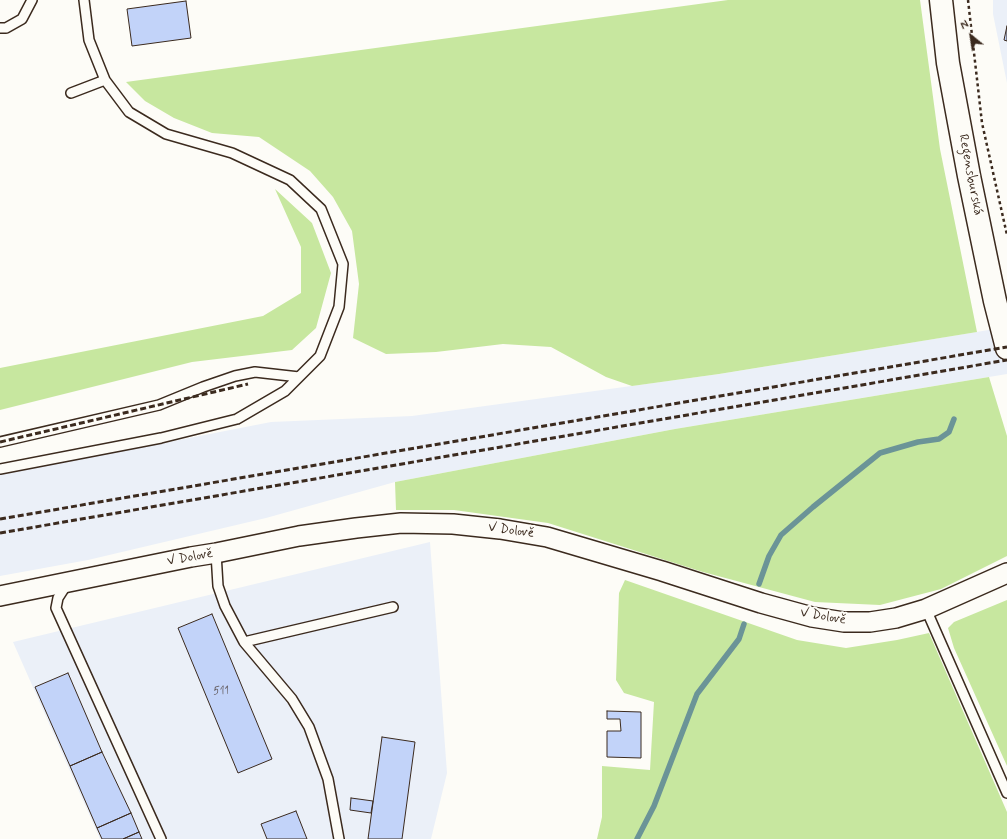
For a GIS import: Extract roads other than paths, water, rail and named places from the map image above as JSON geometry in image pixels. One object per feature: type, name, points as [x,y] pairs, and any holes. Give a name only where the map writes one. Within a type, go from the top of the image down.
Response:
[{"type":"main road","name":"Regensburská","points":[[941,0],[952,86],[987,262],[1007,348]]},
{"type":"street","name":"V Dolově","points":[[0,596],[191,557],[216,554],[299,536],[401,523],[452,524],[500,529],[547,537],[662,571],[761,603],[812,617],[844,622],[870,622],[896,618],[926,609],[1007,573]]},
{"type":"lane","points":[[0,28],[6,28],[22,19],[32,0]]},
{"type":"lane","points":[[0,469],[161,438],[237,418],[285,391],[320,356],[339,307],[343,264],[321,209],[290,180],[232,153],[166,134],[129,112],[105,80],[89,40],[84,0]]},
{"type":"lane","points":[[71,94],[105,80]]},
{"type":"lane","points":[[0,442],[159,405],[235,376],[255,372],[299,377]]},
{"type":"lane","points":[[216,554],[218,586],[225,606],[244,642],[292,699],[309,727],[328,779],[339,839]]},
{"type":"lane","points":[[68,582],[58,598],[56,608],[161,839]]},
{"type":"lane","points":[[244,642],[393,607]]},
{"type":"lane","points":[[926,609],[1007,793]]},
{"type":"waterway","points":[[759,584],[769,556],[781,535],[813,507],[880,453],[918,442],[939,439],[949,432],[954,419]]},
{"type":"waterway","points":[[637,839],[654,806],[697,694],[739,639],[744,624]]},
{"type":"railway","points":[[0,519],[1007,347]]},
{"type":"railway","points":[[0,533],[1007,360]]},
{"type":"railway","points":[[0,442],[248,384]]}]
